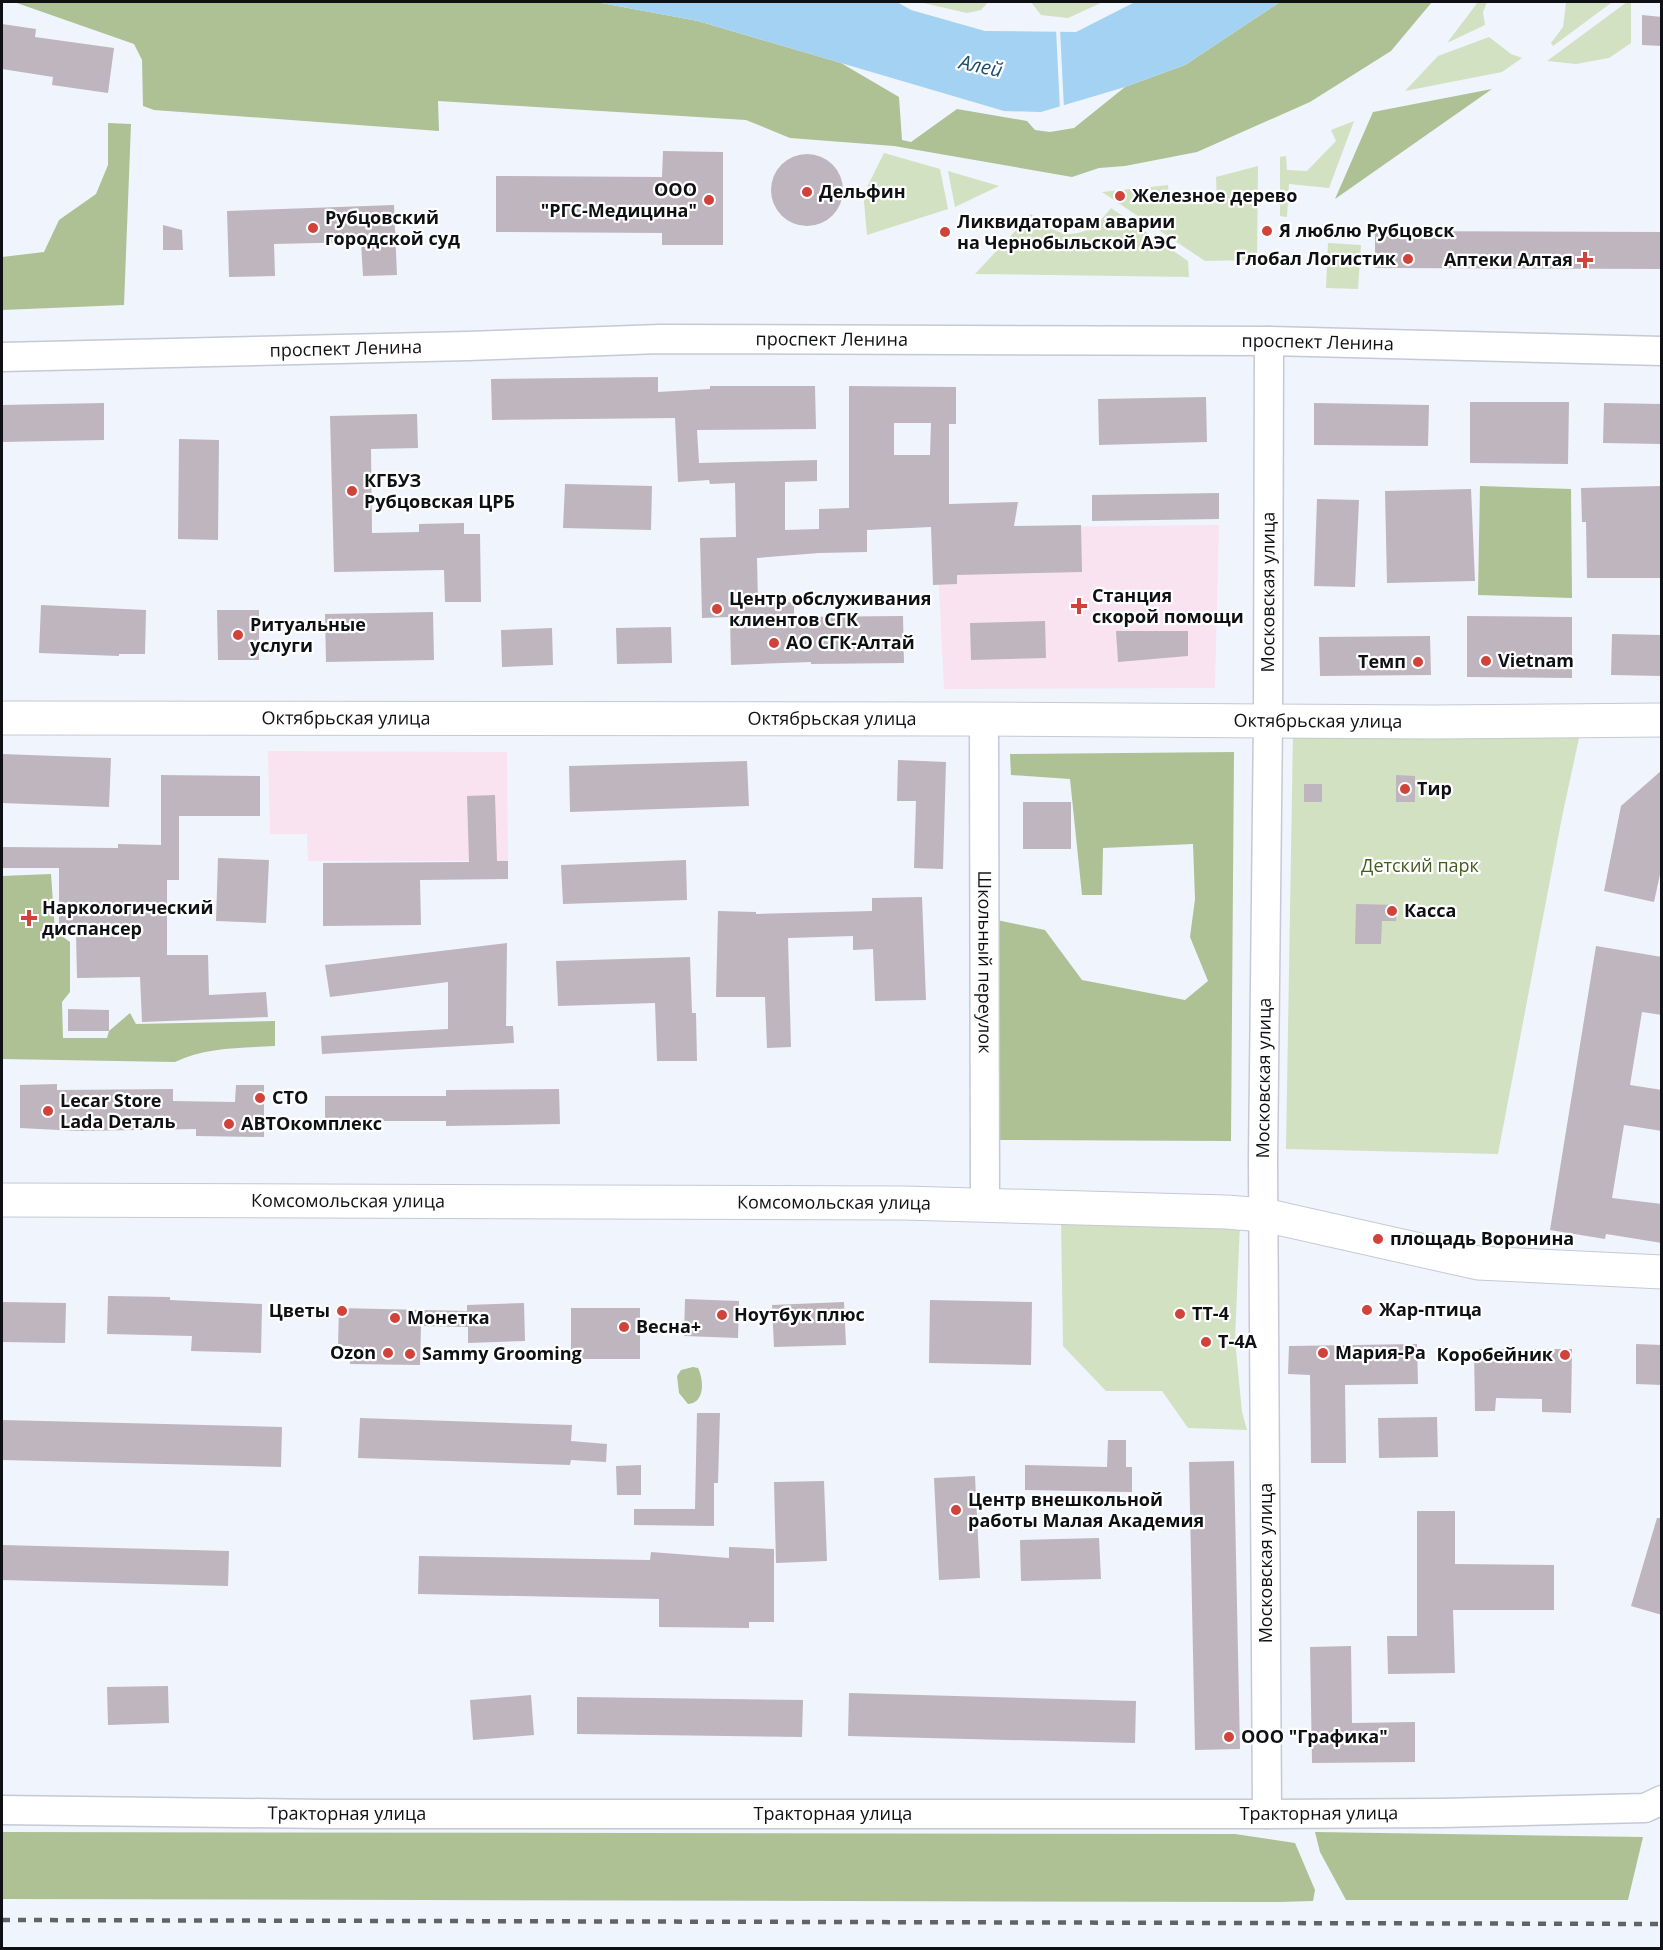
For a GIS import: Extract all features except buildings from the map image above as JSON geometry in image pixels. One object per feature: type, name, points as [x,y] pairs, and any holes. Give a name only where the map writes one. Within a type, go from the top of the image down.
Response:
[{"type":"main road","name":"Октябрьская улица","points":[[2,718],[1433,722],[1662,720]]},
{"type":"main road","name":"Комсомольская улица","points":[[2,1200],[985,1204],[1226,1212],[1264,1215],[1478,1263],[1662,1272]]},
{"type":"street","name":"проспект Ленина","points":[[2,357],[660,339],[1269,341],[1662,351]]},
{"type":"street","name":"Московская улица","points":[[1267,1814],[1263,1161],[1269,341]]},
{"type":"street","name":"Школьный переулок","points":[[984,719],[985,1204]]},
{"type":"street","name":"Тракторная улица","points":[[2,1810],[313,1814],[1442,1813],[1645,1808],[1662,1800]]},
{"type":"shaded area","name":"Станция скорой помощи","points":[[1219,525],[1215,688],[944,689],[936,528]]},
{"type":"shaded area","points":[[268,751],[507,752],[508,861],[308,861],[307,834],[270,834]]},
{"type":"green space","points":[[14,2],[596,2],[698,21],[841,63],[899,97],[902,140],[911,142],[957,109],[1027,121],[1035,130],[1050,132],[1074,128],[1125,87],[1185,65],[1280,2],[1432,2],[1391,51],[1310,102],[1197,152],[1125,166],[1099,168],[1072,177],[894,146],[790,138],[746,120],[438,101],[439,131],[154,110],[143,106],[142,60],[134,44]]},
{"type":"green space","points":[[919,2],[988,2],[981,10],[967,13]]},
{"type":"green space","points":[[1031,2],[1103,2],[1068,18],[1041,15]]},
{"type":"green space","points":[[1478,2],[1487,2],[1483,12],[1485,25],[1447,43]]},
{"type":"green space","points":[[1627,2],[1631,2],[1631,43],[1609,58],[1576,64],[1547,61]]},
{"type":"green space","points":[[1566,3],[1611,3],[1553,46],[1551,43],[1563,27]]},
{"type":"green space","points":[[1489,37],[1511,54],[1522,58],[1502,72],[1405,91],[1438,56]]},
{"type":"green space","points":[[1492,89],[1335,199],[1373,112]]},
{"type":"green space","points":[[1354,121],[1329,188],[1289,184],[1287,217],[1280,216],[1280,157],[1286,156],[1287,170],[1307,171],[1336,141],[1331,130]]},
{"type":"green space","points":[[108,123],[131,124],[124,305],[2,310],[2,257],[44,252],[59,220],[96,194],[108,165]]},
{"type":"green space","points":[[884,153],[940,169],[948,209],[867,235],[864,202],[866,189]]},
{"type":"green space","points":[[1258,166],[1257,260],[1205,261],[1102,192],[1168,185],[1169,200],[1217,201],[1216,177]]},
{"type":"green space","points":[[948,171],[999,186],[955,207]]},
{"type":"green space","points":[[1111,208],[1188,261],[1189,277],[975,274],[1031,214],[1053,230],[1073,234],[1092,227]]},
{"type":"green space","points":[[1328,243],[1361,245],[1358,289],[1326,288]]},
{"type":"green space","points":[[1480,486],[1571,489],[1572,598],[1478,595]]},
{"type":"green space","name":"Детский парк","points":[[1293,733],[1579,738],[1498,1154],[1286,1149]]},
{"type":"green space","points":[[1234,752],[1231,1141],[996,1140],[997,920],[1045,930],[1082,980],[1185,1000],[1208,981],[1190,937],[1195,899],[1193,844],[1103,848],[1102,895],[1082,895],[1070,779],[1011,775],[1010,754]]},
{"type":"green space","points":[[51,874],[55,931],[70,942],[70,992],[62,1002],[63,1038],[107,1038],[109,1031],[130,1013],[136,1024],[275,1021],[275,1046],[198,1053],[175,1062],[2,1059],[2,876]]},
{"type":"green space","points":[[1061,1220],[1240,1223],[1235,1340],[1242,1412],[1247,1430],[1188,1428],[1162,1391],[1106,1391],[1063,1346]]},
{"type":"green space","points":[[698,1368],[700,1373],[702,1390],[698,1400],[688,1404],[679,1393],[677,1376],[681,1370]]},
{"type":"green space","points":[[2,1832],[1235,1834],[1295,1843],[1315,1890],[1313,1901],[1278,1902],[2,1899]]},
{"type":"green space","points":[[1315,1832],[1643,1837],[1628,1900],[1346,1900],[1320,1852]]},
{"type":"water","name":"Алей","points":[[596,2],[897,2],[911,10],[985,31],[1076,32],[1135,2],[1280,2],[1185,65],[1125,87],[1041,112],[1004,111],[698,21]]},
{"type":"pier","points":[[1056,29],[1060,29],[1064,109],[1060,110]]},
{"type":"railway","points":[[2,1920],[1662,1924]]},
{"type":"place","name":"Дельфин","points":[[807,192]]},
{"type":"place","name":"Железное дерево","points":[[1120,196]]},
{"type":"place","name":"ООО \"РГС-Медицина\"","points":[[709,200]]},
{"type":"place","name":"Рубцовский городской суд","points":[[313,228]]},
{"type":"place","name":"Я люблю Рубцовск","points":[[1267,231]]},
{"type":"place","name":"Ликвидаторам аварии на Чернобыльской АЭС","points":[[945,232]]},
{"type":"place","name":"Глобал Логистик","points":[[1408,259]]},
{"type":"place","name":"Аптеки Алтая","points":[[1585,260]]},
{"type":"place","name":"КГБУЗ Рубцовская ЦРБ","points":[[352,491]]},
{"type":"place","name":"Станция скорой помощи","points":[[1079,606]]},
{"type":"place","name":"Центр обслуживания клиентов СГК","points":[[717,609]]},
{"type":"place","name":"Ритуальные услуги","points":[[238,635]]},
{"type":"place","name":"АО СГК-Алтай","points":[[774,643]]},
{"type":"place","name":"Vietnam","points":[[1486,661]]},
{"type":"place","name":"Темп","points":[[1418,662]]},
{"type":"place","name":"Тир","points":[[1405,789]]},
{"type":"place","name":"Касса","points":[[1392,911]]},
{"type":"place","name":"Наркологический диспансер","points":[[29,918]]},
{"type":"place","name":"СТО","points":[[260,1098]]},
{"type":"place","name":"Lecar Store Lada Dеталь","points":[[48,1111]]},
{"type":"place","name":"АВТОкомплекс","points":[[229,1124]]},
{"type":"place","name":"площадь Воронина","points":[[1378,1239]]},
{"type":"place","name":"Жар-птица","points":[[1367,1310]]},
{"type":"place","name":"Цветы","points":[[342,1311]]},
{"type":"place","name":"ТТ-4","points":[[1180,1314]]},
{"type":"place","name":"Ноутбук плюс","points":[[722,1315]]},
{"type":"place","name":"Монетка","points":[[395,1318]]},
{"type":"place","name":"Весна+","points":[[624,1327]]},
{"type":"place","name":"Т-4А","points":[[1206,1342]]},
{"type":"place","name":"Ozon","points":[[388,1353]]},
{"type":"place","name":"Мария-Ра","points":[[1323,1353]]},
{"type":"place","name":"Sammy Grooming","points":[[410,1354]]},
{"type":"place","name":"Коробейник","points":[[1565,1355]]},
{"type":"place","name":"Центр внешкольной работы Малая Академия","points":[[956,1510]]},
{"type":"place","name":"ООО \"Графика\"","points":[[1229,1737]]}]
